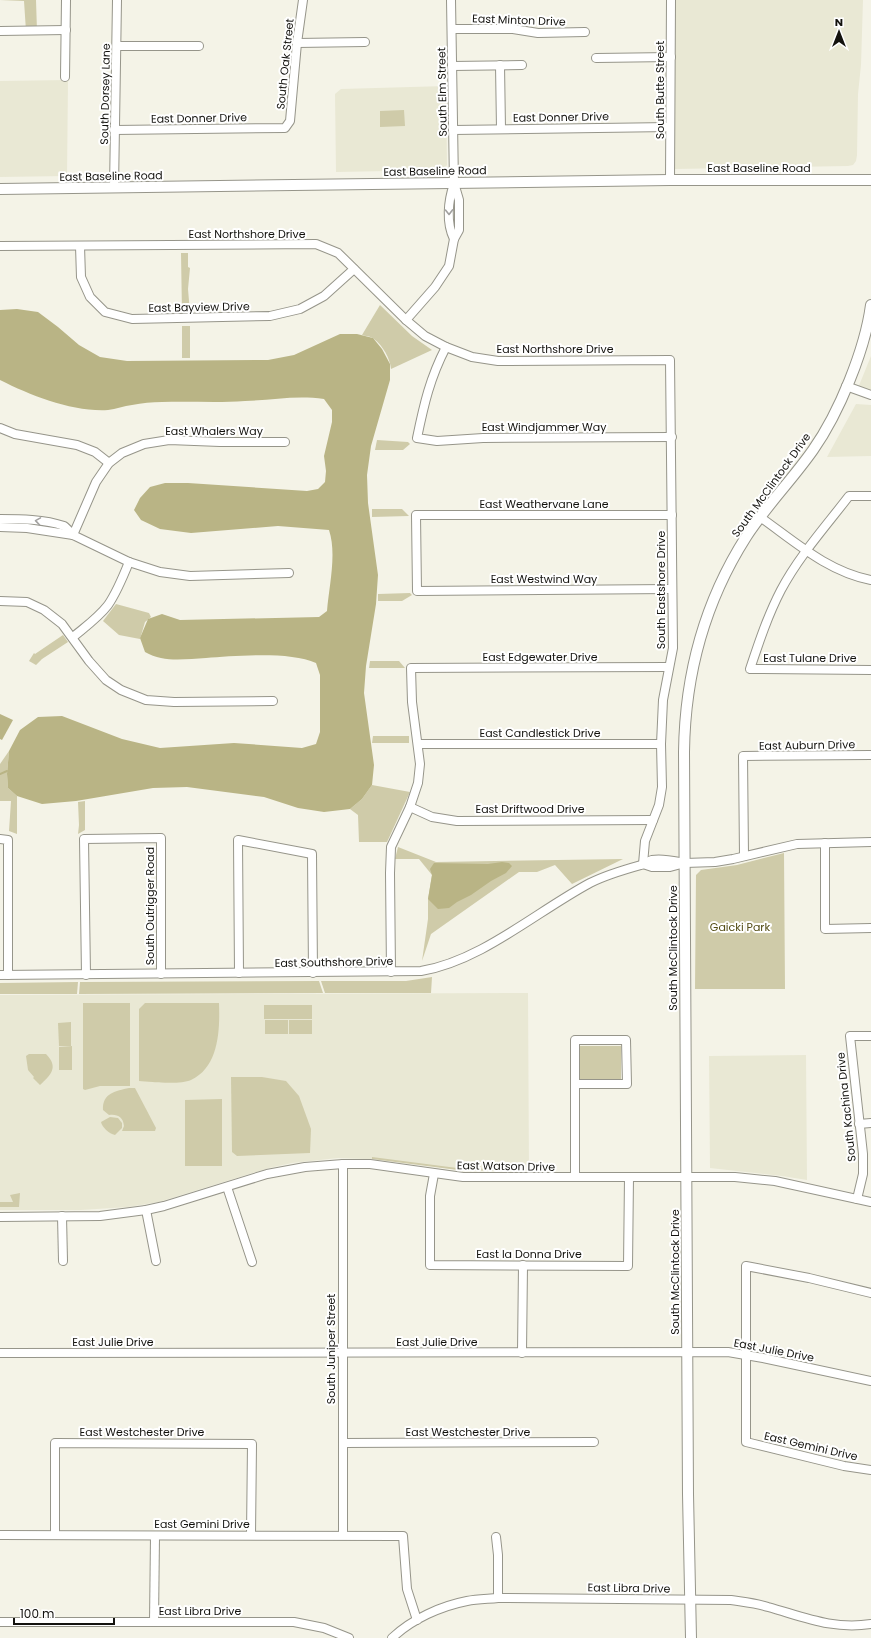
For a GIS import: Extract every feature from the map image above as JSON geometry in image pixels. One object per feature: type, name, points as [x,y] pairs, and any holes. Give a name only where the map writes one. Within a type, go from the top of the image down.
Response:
[{"type":"main road","name":"East Baseline Road","points":[[0,190],[670,180],[871,180]]},
{"type":"main road","name":"South McClintock Drive","points":[[691,1638],[688,1494],[684,724],[691,669],[703,626],[721,582],[737,552],[760,517],[813,450],[836,409],[863,343],[871,305]]},
{"type":"street","points":[[65,77],[66,0]]},
{"type":"street","name":"South Dorsey Lane","points":[[114,188],[117,0]]},
{"type":"street","name":"South Oak Street","points":[[285,128],[290,121],[297,43],[303,0]]},
{"type":"street","name":"South Elm Street","points":[[406,320],[435,288],[446,273],[452,259],[454,240],[459,230],[459,200],[454,183],[451,0]]},
{"type":"street","name":"South Butte Street","points":[[670,180],[671,0]]},
{"type":"street","name":"East Minton Drive","points":[[452,29],[513,29],[538,33],[585,32]]},
{"type":"street","points":[[0,31],[66,30]]},
{"type":"street","points":[[297,43],[365,42]]},
{"type":"street","points":[[117,46],[199,46]]},
{"type":"street","points":[[596,58],[671,57]]},
{"type":"street","points":[[500,65],[501,129]]},
{"type":"street","points":[[452,66],[522,65]]},
{"type":"street","name":"East Donner Drive","points":[[453,130],[670,126]]},
{"type":"street","name":"East Donner Drive","points":[[114,130],[285,128]]},
{"type":"street","name":"East Northshore Drive","points":[[0,246],[316,244],[338,253],[406,320],[425,336],[446,347],[472,357],[498,361],[670,360]]},
{"type":"street","name":"East Bayview Drive","points":[[80,246],[81,278],[90,296],[105,312],[132,319],[270,316],[300,309],[324,296],[354,269]]},
{"type":"street","name":"East Windjammer Way","points":[[446,347],[435,369],[426,394],[417,438],[437,441],[483,438],[672,437]]},
{"type":"street","name":"South Eastshore Drive","points":[[643,864],[645,841],[659,805],[662,787],[661,744],[663,700],[673,648],[670,360]]},
{"type":"street","points":[[846,386],[871,395]]},
{"type":"street","points":[[0,428],[15,434],[77,446],[95,452],[110,463]]},
{"type":"street","name":"East Whalers Way","points":[[73,534],[96,482],[110,463],[122,454],[144,444],[169,440],[285,442]]},
{"type":"street","points":[[806,550],[849,496],[871,496]]},
{"type":"street","name":"East Weathervane Lane","points":[[417,591],[416,514],[672,514]]},
{"type":"street","points":[[760,517],[834,568],[871,580]]},
{"type":"street","points":[[0,519],[29,520],[65,526],[73,534],[129,562],[160,572],[190,576],[290,573]]},
{"type":"street","points":[[0,528],[27,528],[73,534]]},
{"type":"street","name":"East Tulane Drive","points":[[806,550],[782,588],[766,623],[750,669],[871,670]]},
{"type":"street","points":[[73,637],[108,605],[120,584],[129,562]]},
{"type":"street","name":"East Westwind Way","points":[[417,591],[672,589]]},
{"type":"street","points":[[0,601],[27,602],[44,610],[62,624],[73,637],[89,661],[106,680],[121,690],[146,700],[174,702],[273,701]]},
{"type":"street","name":"East Edgewater Drive","points":[[418,744],[412,702],[411,668],[669,668]]},
{"type":"street","points":[[391,972],[390,873],[392,847],[410,807],[418,783],[420,764],[418,744]]},
{"type":"street","name":"East Candlestick Drive","points":[[418,744],[661,744]]},
{"type":"street","name":"East Auburn Drive","points":[[744,856],[743,756],[871,755]]},
{"type":"street","name":"East Driftwood Drive","points":[[410,807],[432,817],[457,820],[653,820]]},
{"type":"street","name":"South Outrigger Road","points":[[86,975],[84,839],[161,838],[160,974]]},
{"type":"street","points":[[4,839],[4,975]]},
{"type":"street","points":[[239,974],[238,840],[312,854],[313,974]]},
{"type":"street","name":"East Southshore Drive","points":[[4,975],[313,974],[426,971],[447,966],[462,960],[590,883],[651,860],[671,860],[685,863],[715,862],[797,844],[871,842]]},
{"type":"street","points":[[825,843],[826,929],[871,928]]},
{"type":"street","name":"South Kachina Drive","points":[[856,1199],[863,1174],[863,1154],[850,1036],[871,1036]]},
{"type":"street","points":[[575,1084],[627,1084],[626,1040],[575,1040],[575,1084],[576,1177]]},
{"type":"street","points":[[859,1124],[871,1123]]},
{"type":"street","name":"East Watson Drive","points":[[0,1216],[100,1216],[146,1210],[267,1174],[305,1167],[343,1164],[370,1164],[434,1174],[470,1177],[736,1177],[775,1181],[871,1202]]},
{"type":"street","name":"South Juniper Street","points":[[343,1164],[343,1535]]},
{"type":"street","name":"East la Donna Drive","points":[[434,1174],[430,1196],[430,1265],[628,1266],[629,1177]]},
{"type":"street","points":[[227,1187],[252,1262]]},
{"type":"street","points":[[146,1210],[156,1261]]},
{"type":"street","points":[[62,1216],[63,1261]]},
{"type":"street","points":[[522,1353],[523,1265]]},
{"type":"street","points":[[746,1354],[746,1266],[809,1278],[871,1293]]},
{"type":"street","name":"East Julie Drive","points":[[0,1353],[728,1352],[746,1354],[871,1381]]},
{"type":"street","name":"East Gemini Drive","points":[[746,1354],[746,1442],[844,1466],[871,1470]]},
{"type":"street","name":"East Westchester Drive","points":[[343,1443],[594,1442]]},
{"type":"street","name":"East Westchester Drive","points":[[55,1535],[55,1443],[252,1444],[251,1535]]},
{"type":"street","name":"East Gemini Drive","points":[[0,1535],[403,1536],[407,1589],[417,1620]]},
{"type":"street","points":[[154,1622],[155,1536]]},
{"type":"street","points":[[496,1537],[498,1555],[498,1598]]},
{"type":"street","name":"East Libra Drive","points":[[392,1638],[417,1620],[441,1608],[468,1600],[498,1598],[732,1600],[760,1605],[823,1624],[860,1626],[871,1624]]},
{"type":"street","name":"East Libra Drive","points":[[0,1622],[294,1622],[324,1628],[349,1638]]},
{"type":"shaded area","points":[[675,0],[863,0],[861,65],[858,94],[857,155],[856,161],[853,165],[674,169]]},
{"type":"shaded area","points":[[68,80],[67,176],[0,177],[0,81]]},
{"type":"shaded area","points":[[446,86],[447,165],[443,170],[336,172],[335,94],[341,89]]},
{"type":"shaded area","points":[[17,309],[38,312],[79,345],[100,357],[127,361],[268,360],[294,355],[340,334],[357,334],[373,338],[382,349],[390,364],[390,380],[371,446],[367,475],[368,503],[378,575],[376,604],[366,666],[364,693],[374,765],[372,785],[362,799],[350,809],[324,812],[298,808],[264,797],[187,787],[153,788],[76,801],[42,804],[17,796],[8,788],[7,774],[9,751],[20,730],[38,717],[62,716],[122,739],[160,748],[234,743],[302,748],[316,744],[320,732],[320,675],[316,663],[305,659],[292,657],[262,655],[167,659],[145,652],[140,638],[148,619],[162,614],[180,620],[319,617],[327,611],[332,570],[332,549],[329,530],[278,526],[191,533],[160,529],[141,520],[134,510],[140,498],[150,487],[165,483],[188,483],[307,491],[318,489],[325,482],[326,471],[324,456],[332,422],[332,410],[324,399],[294,398],[235,402],[154,402],[108,410],[94,410],[66,406],[52,402],[25,392],[0,380],[0,310]]},
{"type":"shaded area","points":[[871,356],[871,392],[858,388]]},
{"type":"shaded area","points":[[856,404],[871,405],[871,456],[827,457]]},
{"type":"shaded area","points":[[0,714],[13,720],[2,740],[0,739]]},
{"type":"shaded area","points":[[502,862],[509,863],[512,866],[506,873],[449,908],[438,909],[428,899],[432,875],[430,869],[434,863],[488,864]]},
{"type":"shaded area","points":[[528,993],[529,1171],[458,1170],[391,1160],[338,1158],[292,1163],[269,1168],[159,1202],[128,1207],[81,1210],[0,1210],[0,995]]},
{"type":"shaded area","points":[[806,1055],[807,1180],[710,1168],[709,1056]]},
{"type":"green space","points":[[0,0],[36,0],[37,31],[26,31],[24,1]]},
{"type":"green space","points":[[404,110],[405,126],[380,127],[380,111]]},
{"type":"green space","points":[[181,253],[188,253],[188,267],[190,268],[188,289],[190,313],[182,314]]},
{"type":"green space","points":[[380,305],[412,336],[432,350],[391,369],[386,352],[373,338],[362,335]]},
{"type":"green space","points":[[182,326],[190,326],[190,358],[182,358]]},
{"type":"green space","points":[[377,440],[408,442],[410,444],[403,450],[375,450]]},
{"type":"green space","points":[[372,509],[402,509],[409,516],[372,517]]},
{"type":"green space","points":[[410,593],[412,595],[402,601],[378,601],[378,594]]},
{"type":"green space","points":[[116,604],[149,613],[151,617],[145,622],[140,639],[119,635],[103,621]]},
{"type":"green space","points":[[63,635],[68,642],[42,659],[36,665],[29,661],[34,653],[35,654]]},
{"type":"green space","points":[[370,661],[399,661],[405,668],[369,668]]},
{"type":"green space","points":[[373,736],[409,736],[409,743],[372,743]]},
{"type":"green space","points":[[9,751],[7,774],[8,788],[17,796],[17,834],[9,831],[11,801],[0,801],[0,764]]},
{"type":"green space","points":[[372,785],[410,792],[387,842],[359,842],[358,815],[350,809],[362,799]]},
{"type":"green space","points":[[85,801],[85,830],[78,834],[78,802]]},
{"type":"green space","points":[[398,847],[436,862],[623,859],[572,884],[555,865],[537,872],[519,872],[431,934],[422,961],[428,919],[428,899],[432,875],[419,859],[395,859]]},
{"type":"green space","name":"Gaicki Park","points":[[784,853],[785,989],[695,989],[696,875],[701,870],[737,865]]},
{"type":"green space","points":[[432,977],[431,993],[325,993],[321,981],[406,981]]},
{"type":"green space","points":[[319,981],[323,993],[79,994],[80,982]]},
{"type":"green space","points":[[78,982],[77,994],[0,994],[0,983]]},
{"type":"green space","points":[[83,1003],[130,1003],[130,1086],[100,1086],[85,1090],[83,1089]]},
{"type":"green space","points":[[145,1003],[219,1003],[219,1025],[216,1047],[207,1066],[200,1074],[186,1082],[165,1083],[139,1081],[139,1009]]},
{"type":"green space","points":[[264,1005],[288,1005],[288,1019],[264,1019]]},
{"type":"green space","points":[[288,1005],[312,1005],[312,1019],[288,1019]]},
{"type":"green space","points":[[265,1020],[288,1020],[288,1034],[265,1034]]},
{"type":"green space","points":[[289,1020],[312,1020],[312,1034],[289,1034]]},
{"type":"green space","points":[[71,1022],[71,1046],[59,1046],[58,1023]]},
{"type":"green space","points":[[72,1046],[72,1070],[59,1070],[59,1047]]},
{"type":"green space","points":[[579,1046],[621,1046],[621,1080],[579,1080]]},
{"type":"green space","points":[[29,1054],[46,1054],[52,1063],[52,1071],[40,1085],[28,1070],[26,1056]]},
{"type":"green space","points":[[231,1077],[262,1077],[286,1081],[299,1096],[311,1129],[310,1153],[237,1156],[232,1152]]},
{"type":"green space","points":[[129,1088],[135,1088],[156,1128],[155,1131],[122,1131],[124,1126],[121,1118],[115,1115],[109,1115],[103,1110],[103,1104],[107,1096]]},
{"type":"green space","points":[[222,1099],[222,1166],[185,1166],[185,1100]]},
{"type":"green space","points":[[110,1117],[118,1118],[122,1123],[122,1128],[115,1135],[106,1130],[101,1122]]},
{"type":"green space","points":[[372,1157],[457,1168],[505,1169],[506,1171],[458,1170],[372,1159]]},
{"type":"green space","points":[[20,1193],[19,1207],[0,1207],[0,1202],[13,1202],[10,1195]]},
{"type":"waterway","points":[[0,774],[7,771]]}]
